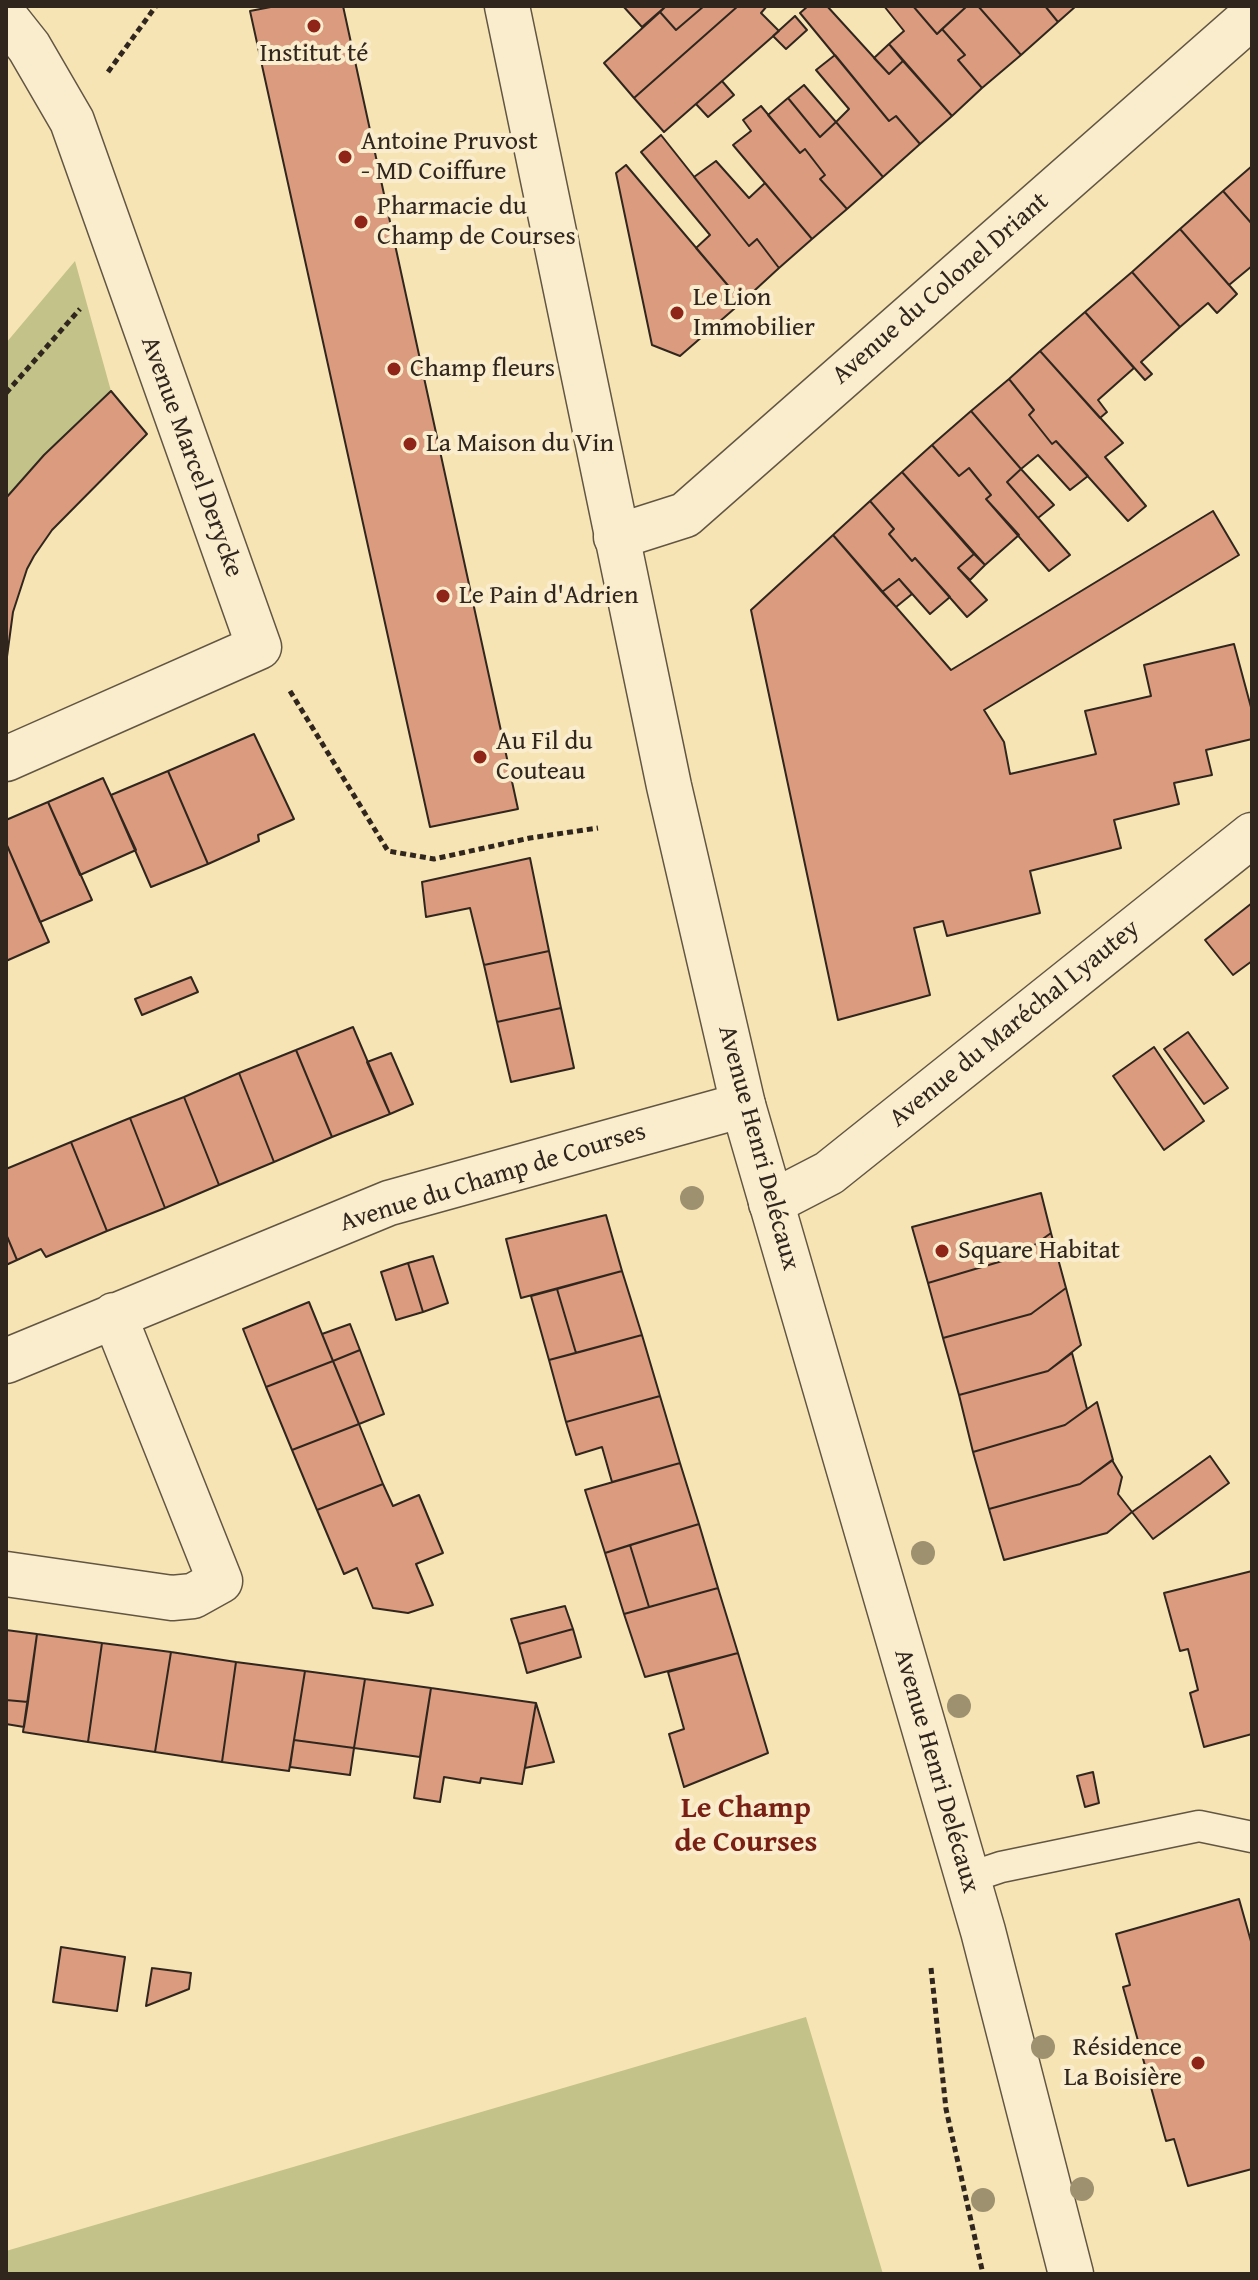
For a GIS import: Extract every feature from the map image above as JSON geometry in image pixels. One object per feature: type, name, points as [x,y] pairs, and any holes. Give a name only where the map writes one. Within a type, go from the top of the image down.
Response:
[{"type":"street","name":"Avenue Henri Delécaux","points":[[507,6],[669,786],[743,1105],[968,1878],[1071,2274]]},
{"type":"street","name":"Avenue du Colonel Driant","points":[[616,537],[685,515],[1252,16]]},
{"type":"street","name":"Avenue Marcel Derycke","points":[[6,18],[29,47],[72,121],[259,647]]},
{"type":"street","points":[[6,759],[259,647]]},
{"type":"street","name":"Avenue du Maréchal Lyautey","points":[[771,1203],[829,1173],[1252,835]]},
{"type":"street","name":"Avenue du Champ de Courses","points":[[6,1361],[389,1203],[743,1105]]},
{"type":"street","points":[[6,1574],[172,1598],[193,1596],[220,1581],[114,1315]]},
{"type":"lane","points":[[968,1878],[1001,1867],[1199,1826],[1252,1837]]},
{"type":"path","points":[[72,121],[156,6]]},
{"type":"path","points":[[6,393],[87,302],[124,266]]},
{"type":"path","points":[[259,647],[300,706],[388,851],[434,859],[530,838],[598,828]]},
{"type":"path","points":[[930,1956],[946,2109],[983,2274]]},
{"type":"shaded area","points":[[75,261],[111,391],[6,498],[6,343]]},
{"type":"shaded area","points":[[806,2017],[883,2274],[6,2274],[6,2251]]},
{"type":"building","points":[[276,6],[343,6],[518,809],[430,827],[250,11]]},
{"type":"building","points":[[623,6],[666,6],[642,27]]},
{"type":"building","points":[[666,6],[704,6],[676,30],[660,12]]},
{"type":"building","points":[[704,6],[738,6],[634,98],[604,63],[660,12],[676,30]]},
{"type":"building","points":[[738,6],[767,6],[761,13],[779,31],[664,132],[634,98]]},
{"type":"building","points":[[808,6],[827,6],[889,74],[903,61],[952,116],[920,144],[896,116],[889,121],[800,13]]},
{"type":"building","points":[[884,6],[913,6],[937,34],[942,29],[965,55],[958,60],[982,88],[952,116],[889,44],[904,31]]},
{"type":"building","points":[[913,6],[967,6],[937,34]]},
{"type":"building","points":[[967,6],[978,6],[1021,55],[982,88],[958,60],[965,55],[942,29]]},
{"type":"building","points":[[978,6],[1045,6],[1058,22],[1021,55]]},
{"type":"building","points":[[1045,6],[1076,6],[1058,22]]},
{"type":"building","points":[[795,16],[807,30],[786,49],[773,36]]},
{"type":"building","points":[[889,44],[903,61],[889,74],[874,58]]},
{"type":"building","points":[[835,55],[889,121],[896,116],[920,144],[883,177],[836,122],[849,109],[816,70]]},
{"type":"building","points":[[722,81],[734,95],[708,117],[696,104]]},
{"type":"building","points":[[804,85],[836,122],[820,137],[788,98]]},
{"type":"building","points":[[788,98],[820,137],[836,122],[883,177],[847,209],[820,179],[825,175],[805,149],[800,153],[768,115]]},
{"type":"building","points":[[761,106],[800,153],[805,149],[825,175],[820,179],[847,209],[812,239],[733,145],[751,131],[743,120]]},
{"type":"building","points":[[661,135],[749,246],[757,239],[779,268],[742,302],[696,248],[710,235],[641,152]]},
{"type":"building","points":[[716,161],[749,198],[765,183],[812,239],[779,268],[757,239],[749,246],[694,177]]},
{"type":"building","points":[[626,165],[742,302],[680,356],[652,345],[616,173]]},
{"type":"building","points":[[1252,166],[1252,224],[1223,191]]},
{"type":"building","points":[[1223,191],[1252,224],[1252,266],[1229,285],[1180,229]]},
{"type":"building","points":[[1180,229],[1237,294],[1217,313],[1208,303],[1180,327],[1132,272]]},
{"type":"building","points":[[1132,272],[1180,327],[1141,362],[1152,374],[1145,380],[1085,312]]},
{"type":"building","points":[[1085,312],[1134,368],[1098,400],[1107,412],[1100,418],[1040,351]]},
{"type":"building","points":[[1040,351],[1123,443],[1105,457],[1146,506],[1128,521],[1056,441],[1052,444],[1029,415],[1034,410],[1009,379]]},
{"type":"building","points":[[1009,379],[1034,410],[1029,415],[1052,444],[1056,441],[1088,476],[1070,490],[1038,455],[1021,469],[971,411]]},
{"type":"building","points":[[111,391],[147,434],[52,530],[34,556],[13,612],[6,664],[6,498],[44,455]]},
{"type":"building","points":[[971,411],[1021,469],[1007,482],[1070,555],[1049,571],[986,499],[991,495],[969,468],[959,476],[932,445]]},
{"type":"building","points":[[932,445],[959,476],[969,468],[991,495],[986,499],[1019,535],[985,565],[902,472]]},
{"type":"building","points":[[1021,469],[1054,505],[1038,518],[1007,482]]},
{"type":"building","points":[[902,472],[974,554],[958,568],[987,600],[967,617],[915,558],[912,561],[889,534],[894,529],[870,501]]},
{"type":"building","points":[[870,501],[894,529],[889,534],[950,597],[930,614],[899,579],[882,592],[833,535]]},
{"type":"building","points":[[1213,511],[1239,555],[984,710],[1004,742],[1010,774],[1096,754],[1085,711],[1151,696],[1144,665],[1234,644],[1252,711],[1252,739],[1206,750],[1212,775],[1174,783],[1179,804],[1114,820],[1121,848],[1030,871],[1040,913],[947,936],[943,921],[914,928],[930,995],[838,1020],[751,610],[833,535],[951,670]]},
{"type":"building","points":[[974,554],[985,565],[970,580],[958,568]]},
{"type":"building","points":[[899,579],[912,594],[896,607],[882,592]]},
{"type":"building","points":[[254,734],[294,819],[258,835],[259,841],[208,864],[168,771]]},
{"type":"building","points":[[168,771],[208,864],[151,887],[111,795]]},
{"type":"building","points":[[103,778],[136,850],[80,875],[48,802]]},
{"type":"building","points":[[48,802],[92,900],[40,922],[6,843],[6,820]]},
{"type":"building","points":[[6,843],[49,942],[6,961]]},
{"type":"building","points":[[530,858],[549,951],[484,965],[470,908],[426,917],[422,882]]},
{"type":"building","points":[[1252,903],[1252,961],[1233,975],[1205,940]]},
{"type":"building","points":[[549,951],[561,1008],[497,1022],[484,965]]},
{"type":"building","points":[[191,977],[198,992],[142,1015],[135,999]]},
{"type":"building","points":[[561,1008],[574,1068],[511,1082],[497,1022]]},
{"type":"building","points":[[353,1027],[390,1114],[332,1137],[296,1050]]},
{"type":"building","points":[[1188,1032],[1228,1088],[1204,1104],[1164,1049]]},
{"type":"building","points":[[1154,1047],[1204,1121],[1164,1150],[1113,1076]]},
{"type":"building","points":[[296,1050],[332,1137],[274,1162],[239,1073]]},
{"type":"building","points":[[391,1053],[413,1104],[390,1114],[367,1062]]},
{"type":"building","points":[[239,1073],[274,1162],[219,1185],[184,1097]]},
{"type":"building","points":[[184,1097],[219,1185],[165,1208],[130,1118]]},
{"type":"building","points":[[130,1118],[165,1208],[107,1231],[71,1142]]},
{"type":"building","points":[[71,1142],[107,1231],[46,1257],[41,1249],[17,1260],[6,1234],[6,1169]]},
{"type":"building","points":[[1041,1193],[1051,1233],[1019,1256],[928,1283],[912,1227]]},
{"type":"building","points":[[606,1215],[622,1271],[521,1298],[506,1239]]},
{"type":"building","points":[[1051,1233],[1066,1288],[1031,1314],[943,1338],[928,1283],[1019,1256]]},
{"type":"building","points":[[6,1234],[17,1260],[6,1265]]},
{"type":"building","points":[[433,1256],[448,1303],[423,1312],[408,1263]]},
{"type":"building","points":[[408,1263],[423,1312],[396,1320],[381,1272]]},
{"type":"building","points":[[622,1271],[642,1335],[576,1353],[557,1289]]},
{"type":"building","points":[[1066,1288],[1081,1345],[1048,1371],[959,1395],[943,1338],[1031,1314]]},
{"type":"building","points":[[557,1289],[576,1353],[549,1360],[531,1296]]},
{"type":"building","points":[[309,1302],[333,1361],[266,1387],[243,1329]]},
{"type":"building","points":[[350,1324],[360,1350],[333,1361],[322,1334]]},
{"type":"building","points":[[642,1335],[660,1396],[566,1422],[549,1360]]},
{"type":"building","points":[[360,1350],[384,1414],[359,1424],[333,1361]]},
{"type":"building","points":[[1072,1353],[1087,1409],[1065,1425],[973,1452],[959,1395],[1048,1371]]},
{"type":"building","points":[[333,1361],[359,1424],[292,1450],[266,1387]]},
{"type":"building","points":[[660,1396],[680,1463],[612,1482],[602,1447],[576,1455],[566,1422]]},
{"type":"building","points":[[1097,1402],[1113,1460],[1080,1484],[989,1509],[973,1452],[1065,1425]]},
{"type":"building","points":[[359,1424],[383,1484],[317,1510],[292,1450]]},
{"type":"building","points":[[1210,1456],[1229,1483],[1153,1539],[1132,1512]]},
{"type":"building","points":[[1112,1460],[1122,1477],[1118,1494],[1132,1512],[1107,1533],[1004,1560],[989,1509],[1080,1484]]},
{"type":"building","points":[[680,1463],[699,1524],[605,1553],[585,1490]]},
{"type":"building","points":[[383,1484],[393,1506],[419,1495],[443,1553],[416,1564],[433,1605],[408,1613],[373,1608],[357,1568],[344,1574],[317,1510]]},
{"type":"building","points":[[699,1524],[718,1588],[649,1607],[630,1545]]},
{"type":"building","points":[[630,1545],[649,1607],[624,1614],[605,1553]]},
{"type":"building","points":[[1252,1571],[1252,1734],[1204,1747],[1190,1693],[1198,1690],[1188,1649],[1180,1651],[1164,1593]]},
{"type":"building","points":[[718,1588],[738,1653],[645,1677],[624,1614]]},
{"type":"building","points":[[565,1606],[573,1629],[519,1644],[511,1619]]},
{"type":"building","points":[[573,1629],[581,1657],[527,1673],[519,1644]]},
{"type":"building","points":[[6,1630],[37,1634],[28,1702],[6,1700]]},
{"type":"building","points":[[37,1634],[102,1643],[88,1742],[23,1732]]},
{"type":"building","points":[[102,1643],[171,1652],[155,1752],[88,1742]]},
{"type":"building","points":[[171,1652],[236,1662],[222,1762],[155,1752]]},
{"type":"building","points":[[738,1653],[768,1753],[684,1787],[669,1734],[684,1729],[668,1672]]},
{"type":"building","points":[[236,1662],[305,1671],[289,1771],[222,1762]]},
{"type":"building","points":[[305,1671],[365,1679],[354,1748],[294,1740]]},
{"type":"building","points":[[365,1679],[431,1688],[420,1757],[354,1748]]},
{"type":"building","points":[[431,1688],[536,1703],[522,1784],[481,1778],[480,1783],[444,1777],[440,1802],[414,1798]]},
{"type":"building","points":[[6,1700],[28,1702],[24,1727],[6,1724]]},
{"type":"building","points":[[536,1703],[554,1762],[525,1768]]},
{"type":"building","points":[[294,1740],[354,1748],[350,1775],[290,1767]]},
{"type":"building","points":[[1093,1772],[1099,1803],[1085,1807],[1077,1776]]},
{"type":"building","name":"Résidence La Boisière","points":[[1239,1899],[1252,1945],[1252,2169],[1188,2186],[1174,2139],[1166,2141],[1123,1987],[1130,1985],[1116,1934]]},
{"type":"building","points":[[61,1947],[125,1957],[117,2011],[53,2002]]},
{"type":"building","points":[[152,1968],[191,1973],[189,1989],[146,2006]]},
{"type":"place","name":"Institut té","points":[[314,26]]},
{"type":"place","name":"Antoine Pruvost - MD Coiffure","points":[[345,157]]},
{"type":"place","name":"Pharmacie du Champ de Courses","points":[[361,222]]},
{"type":"place","name":"Le Lion Immobilier","points":[[677,313]]},
{"type":"place","name":"Champ fleurs","points":[[394,369]]},
{"type":"place","name":"La Maison du Vin","points":[[410,444]]},
{"type":"place","name":"Le Pain d'Adrien","points":[[443,596]]},
{"type":"place","name":"Au Fil du Couteau","points":[[480,757]]},
{"type":"place","name":"Square Habitat","points":[[942,1251]]},
{"type":"place","name":"Résidence La Boisière","points":[[1198,2063]]},
{"type":"district","name":"Le Champ de Courses","points":[[746,1826]]}]
